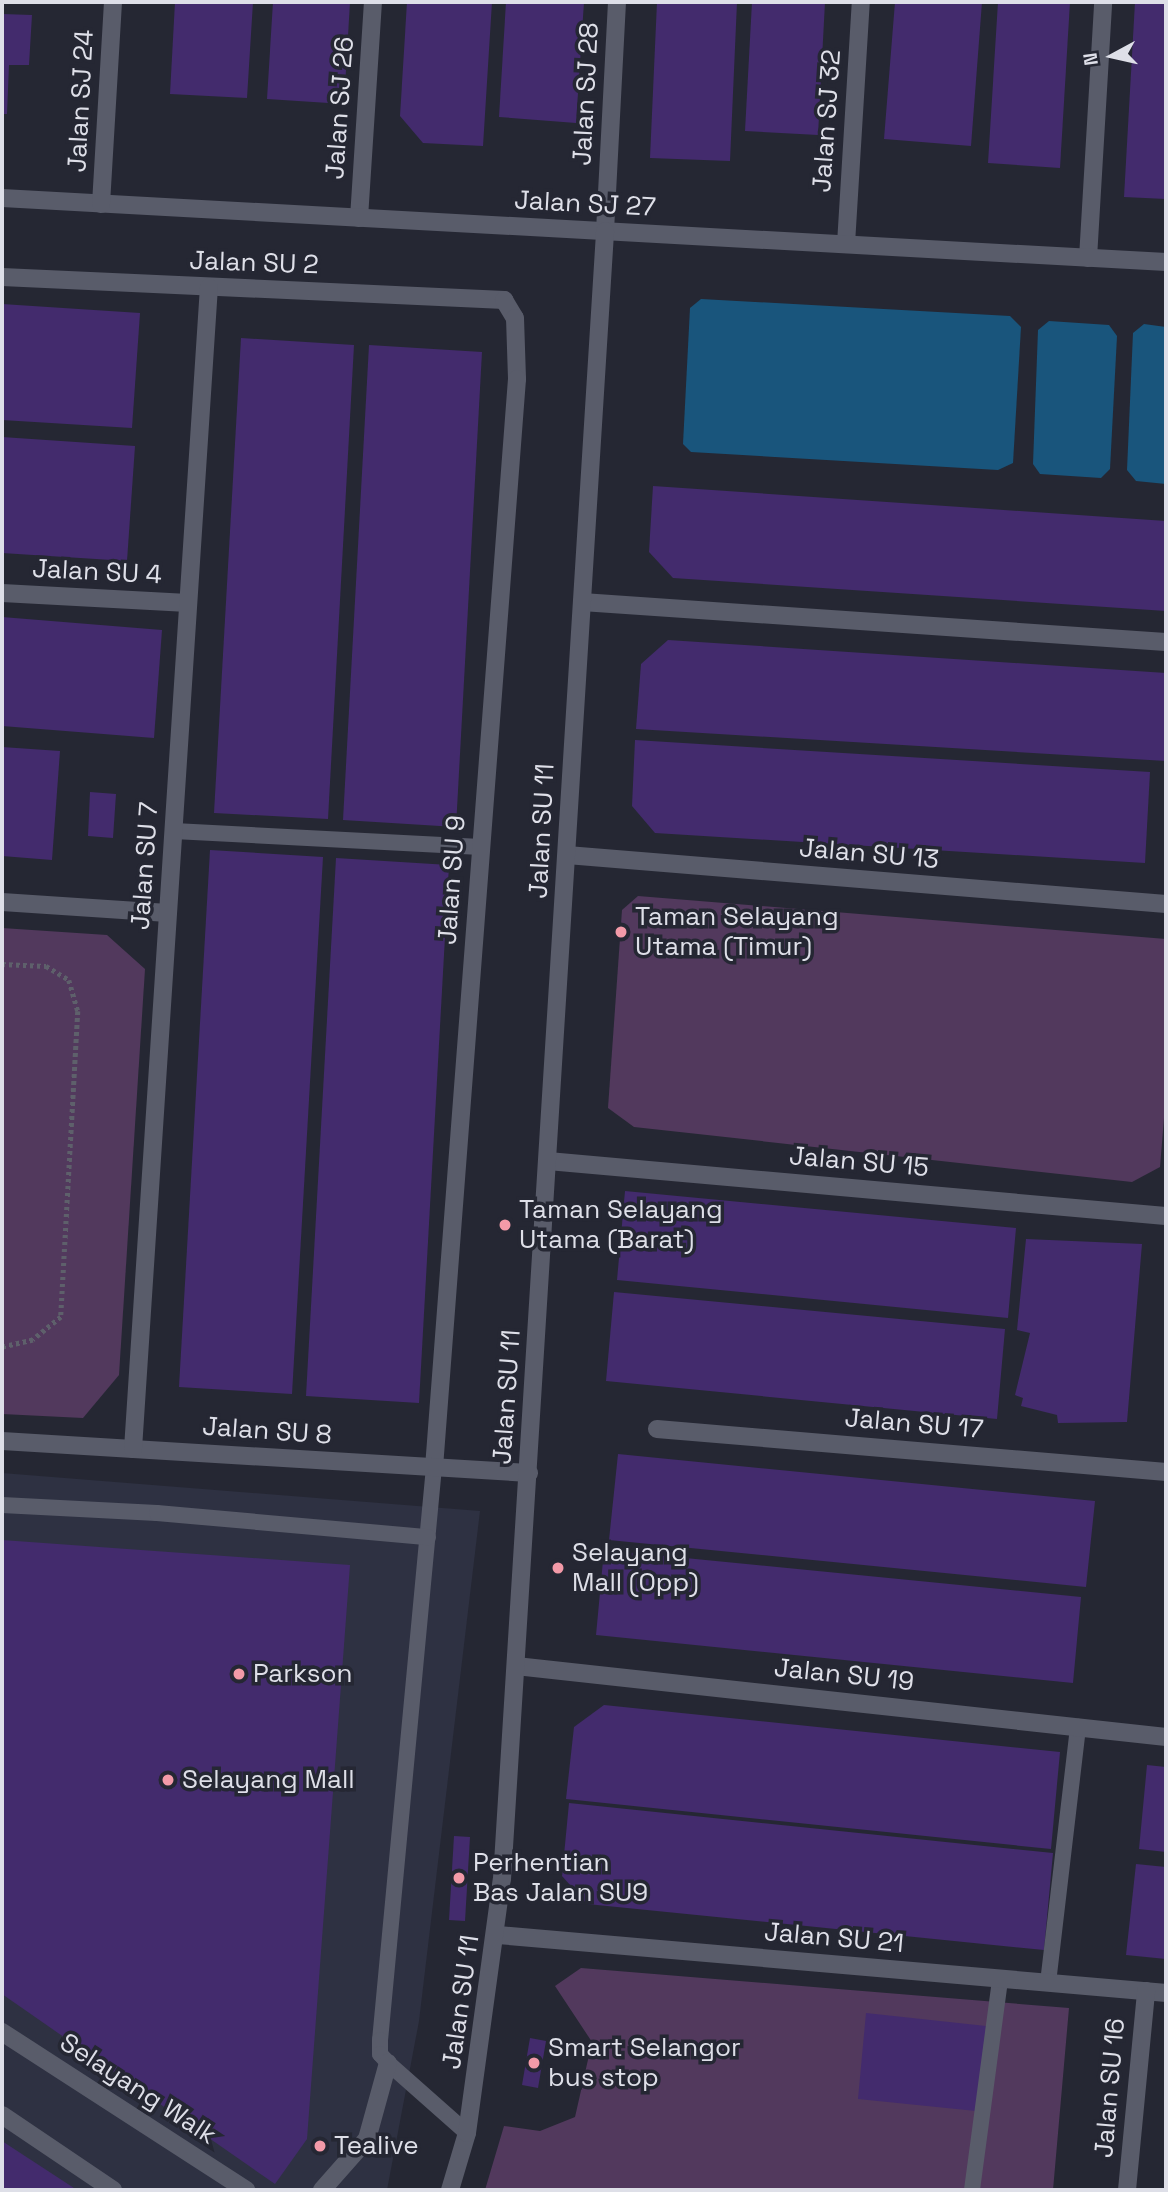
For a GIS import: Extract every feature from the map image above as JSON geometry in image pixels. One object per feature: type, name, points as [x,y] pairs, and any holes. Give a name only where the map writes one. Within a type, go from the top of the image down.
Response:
[{"type":"street","name":"Jalan SJ 24","points":[[101,204],[113,2]]},
{"type":"street","name":"Jalan SJ 26","points":[[359,218],[373,2]]},
{"type":"street","name":"Jalan SJ 28","points":[[605,231],[617,2]]},
{"type":"street","name":"Jalan SJ 32","points":[[846,244],[861,2]]},
{"type":"street","points":[[1088,258],[1103,2]]},
{"type":"street","name":"Jalan SJ 27","points":[[2,198],[1166,262]]},
{"type":"street","name":"Jalan SU 11","points":[[450,2190],[467,2133],[498,1935],[605,231]]},
{"type":"street","name":"Jalan SU 2","points":[[2,277],[504,300]]},
{"type":"street","name":"Jalan SU 7","points":[[133,1449],[209,288]]},
{"type":"street","name":"Jalan SU 9","points":[[434,1467],[517,379],[515,318],[504,300]]},
{"type":"street","name":"Jalan SU 4","points":[[2,593],[188,603]]},
{"type":"street","points":[[582,602],[1166,642]]},
{"type":"street","name":"Jalan SU 13","points":[[567,855],[1166,904]]},
{"type":"street","points":[[2,902],[168,913]]},
{"type":"street","name":"Jalan SU 15","points":[[548,1161],[1166,1216]]},
{"type":"street","name":"Jalan SU 17","points":[[657,1429],[1166,1472]]},
{"type":"street","name":"Jalan SU 8","points":[[2,1441],[529,1473]]},
{"type":"street","name":"Jalan SU 19","points":[[516,1666],[1166,1737]]},
{"type":"street","name":"Jalan SU 21","points":[[498,1935],[1166,1993]]},
{"type":"street","name":"Jalan SU 16","points":[[1127,2190],[1146,1991]]},
{"type":"street","name":"Selayang Walk","points":[[2,2032],[246,2190]]},
{"type":"street","points":[[322,2190],[368,2139],[388,2063]]},
{"type":"street","points":[[2,2115],[113,2190]]},
{"type":"lane","points":[[174,831],[481,847]]},
{"type":"lane","points":[[434,1467],[380,2054],[467,2133]]},
{"type":"lane","points":[[2,1505],[428,1537]]},
{"type":"lane","points":[[1048,1983],[1078,1727]]},
{"type":"lane","points":[[972,2190],[1000,1979]]},
{"type":"path","points":[[2,964],[46,966],[69,980],[78,1011],[61,1317],[33,1340],[2,1347]]},
{"type":"shaded area","points":[[638,896],[1166,939],[1166,1094],[1160,1167],[1132,1182],[634,1127],[608,1108],[622,910]]},
{"type":"shaded area","points":[[2,928],[107,935],[145,969],[119,1375],[83,1418],[2,1414]]},
{"type":"shaded area","points":[[2,1473],[480,1511],[419,2021],[387,2190],[2,2190]]},
{"type":"shaded area","points":[[581,1968],[1069,2008],[1053,2190],[485,2190],[504,2126],[540,2131],[575,2117],[592,2042],[555,1986]]},
{"type":"water","points":[[701,299],[1010,316],[1021,327],[1013,463],[998,470],[691,452],[683,444],[690,308]]},
{"type":"water","points":[[1049,321],[1109,325],[1117,336],[1110,469],[1101,478],[1040,474],[1033,464],[1038,330]]},
{"type":"water","points":[[1144,324],[1166,327],[1166,484],[1136,481],[1127,470],[1133,333]]},
{"type":"building","points":[[175,2],[253,2],[247,98],[170,94]]},
{"type":"building","points":[[273,2],[350,2],[344,104],[267,99]]},
{"type":"building","points":[[407,2],[492,2],[483,146],[423,143],[400,116]]},
{"type":"building","points":[[506,2],[584,2],[576,123],[499,117]]},
{"type":"building","points":[[657,2],[737,2],[730,161],[650,158]]},
{"type":"building","points":[[752,2],[825,2],[818,135],[745,131]]},
{"type":"building","points":[[895,2],[982,2],[971,146],[884,139]]},
{"type":"building","points":[[998,2],[1070,2],[1060,168],[988,163]]},
{"type":"building","points":[[1135,2],[1166,2],[1166,199],[1124,197]]},
{"type":"building","points":[[2,14],[32,15],[29,65],[9,65],[7,114],[2,114]]},
{"type":"building","points":[[2,304],[140,313],[132,428],[2,420]]},
{"type":"building","points":[[241,338],[354,345],[328,819],[214,813]]},
{"type":"building","points":[[369,345],[482,352],[456,827],[343,820]]},
{"type":"building","points":[[2,437],[135,446],[127,561],[2,553]]},
{"type":"building","points":[[653,486],[1166,521],[1166,611],[673,578],[649,552]]},
{"type":"building","points":[[2,617],[162,630],[154,738],[2,726]]},
{"type":"building","points":[[668,640],[1166,673],[1166,761],[636,729],[641,664]]},
{"type":"building","points":[[635,740],[1150,772],[1145,863],[655,833],[632,806]]},
{"type":"building","points":[[2,747],[60,751],[52,860],[2,856]]},
{"type":"building","points":[[90,792],[116,794],[113,838],[88,836]]},
{"type":"building","points":[[210,850],[323,857],[292,1394],[179,1387]]},
{"type":"building","points":[[336,858],[449,865],[419,1403],[306,1396]]},
{"type":"building","points":[[625,1191],[1016,1228],[1008,1318],[617,1280]]},
{"type":"building","points":[[1026,1239],[1142,1244],[1127,1422],[1058,1423],[1057,1415],[1021,1406],[1023,1398],[1015,1395],[1030,1333],[1017,1330]]},
{"type":"building","points":[[614,1292],[1005,1329],[997,1419],[606,1381]]},
{"type":"building","points":[[618,1454],[1095,1501],[1086,1587],[609,1540]]},
{"type":"building","name":"Selayang Mall","points":[[2,1540],[350,1565],[307,2139],[275,2184],[2,1994]]},
{"type":"building","points":[[604,1550],[1081,1597],[1073,1683],[596,1635]]},
{"type":"building","points":[[604,1705],[1060,1752],[1051,1849],[566,1799],[574,1727]]},
{"type":"building","points":[[1147,1765],[1166,1767],[1166,1852],[1139,1849]]},
{"type":"building","points":[[569,1803],[1053,1853],[1044,1950],[587,1904],[562,1876]]},
{"type":"building","name":"Perhentian Bas Jalan SU9","points":[[454,1836],[470,1837],[465,1921],[449,1920]]},
{"type":"building","points":[[1136,1864],[1166,1867],[1166,1959],[1126,1955]]},
{"type":"building","points":[[866,2013],[986,2026],[976,2111],[858,2099]]},
{"type":"building","name":"Smart Selangor bus stop","points":[[530,2038],[546,2041],[538,2088],[522,2085]]},
{"type":"building","points":[[2,2141],[77,2190],[2,2190]]},
{"type":"place","name":"Taman Selayang Utama (Timur)","points":[[621,932]]},
{"type":"place","name":"Taman Selayang Utama (Barat)","points":[[505,1225]]},
{"type":"place","name":"Selayang Mall (Opp)","points":[[558,1568]]},
{"type":"place","name":"Parkson","points":[[239,1674]]},
{"type":"place","name":"Selayang Mall","points":[[168,1780]]},
{"type":"place","name":"Perhentian Bas Jalan SU9","points":[[459,1878]]},
{"type":"place","name":"Smart Selangor bus stop","points":[[534,2063]]},
{"type":"place","name":"Tealive","points":[[320,2146]]}]
